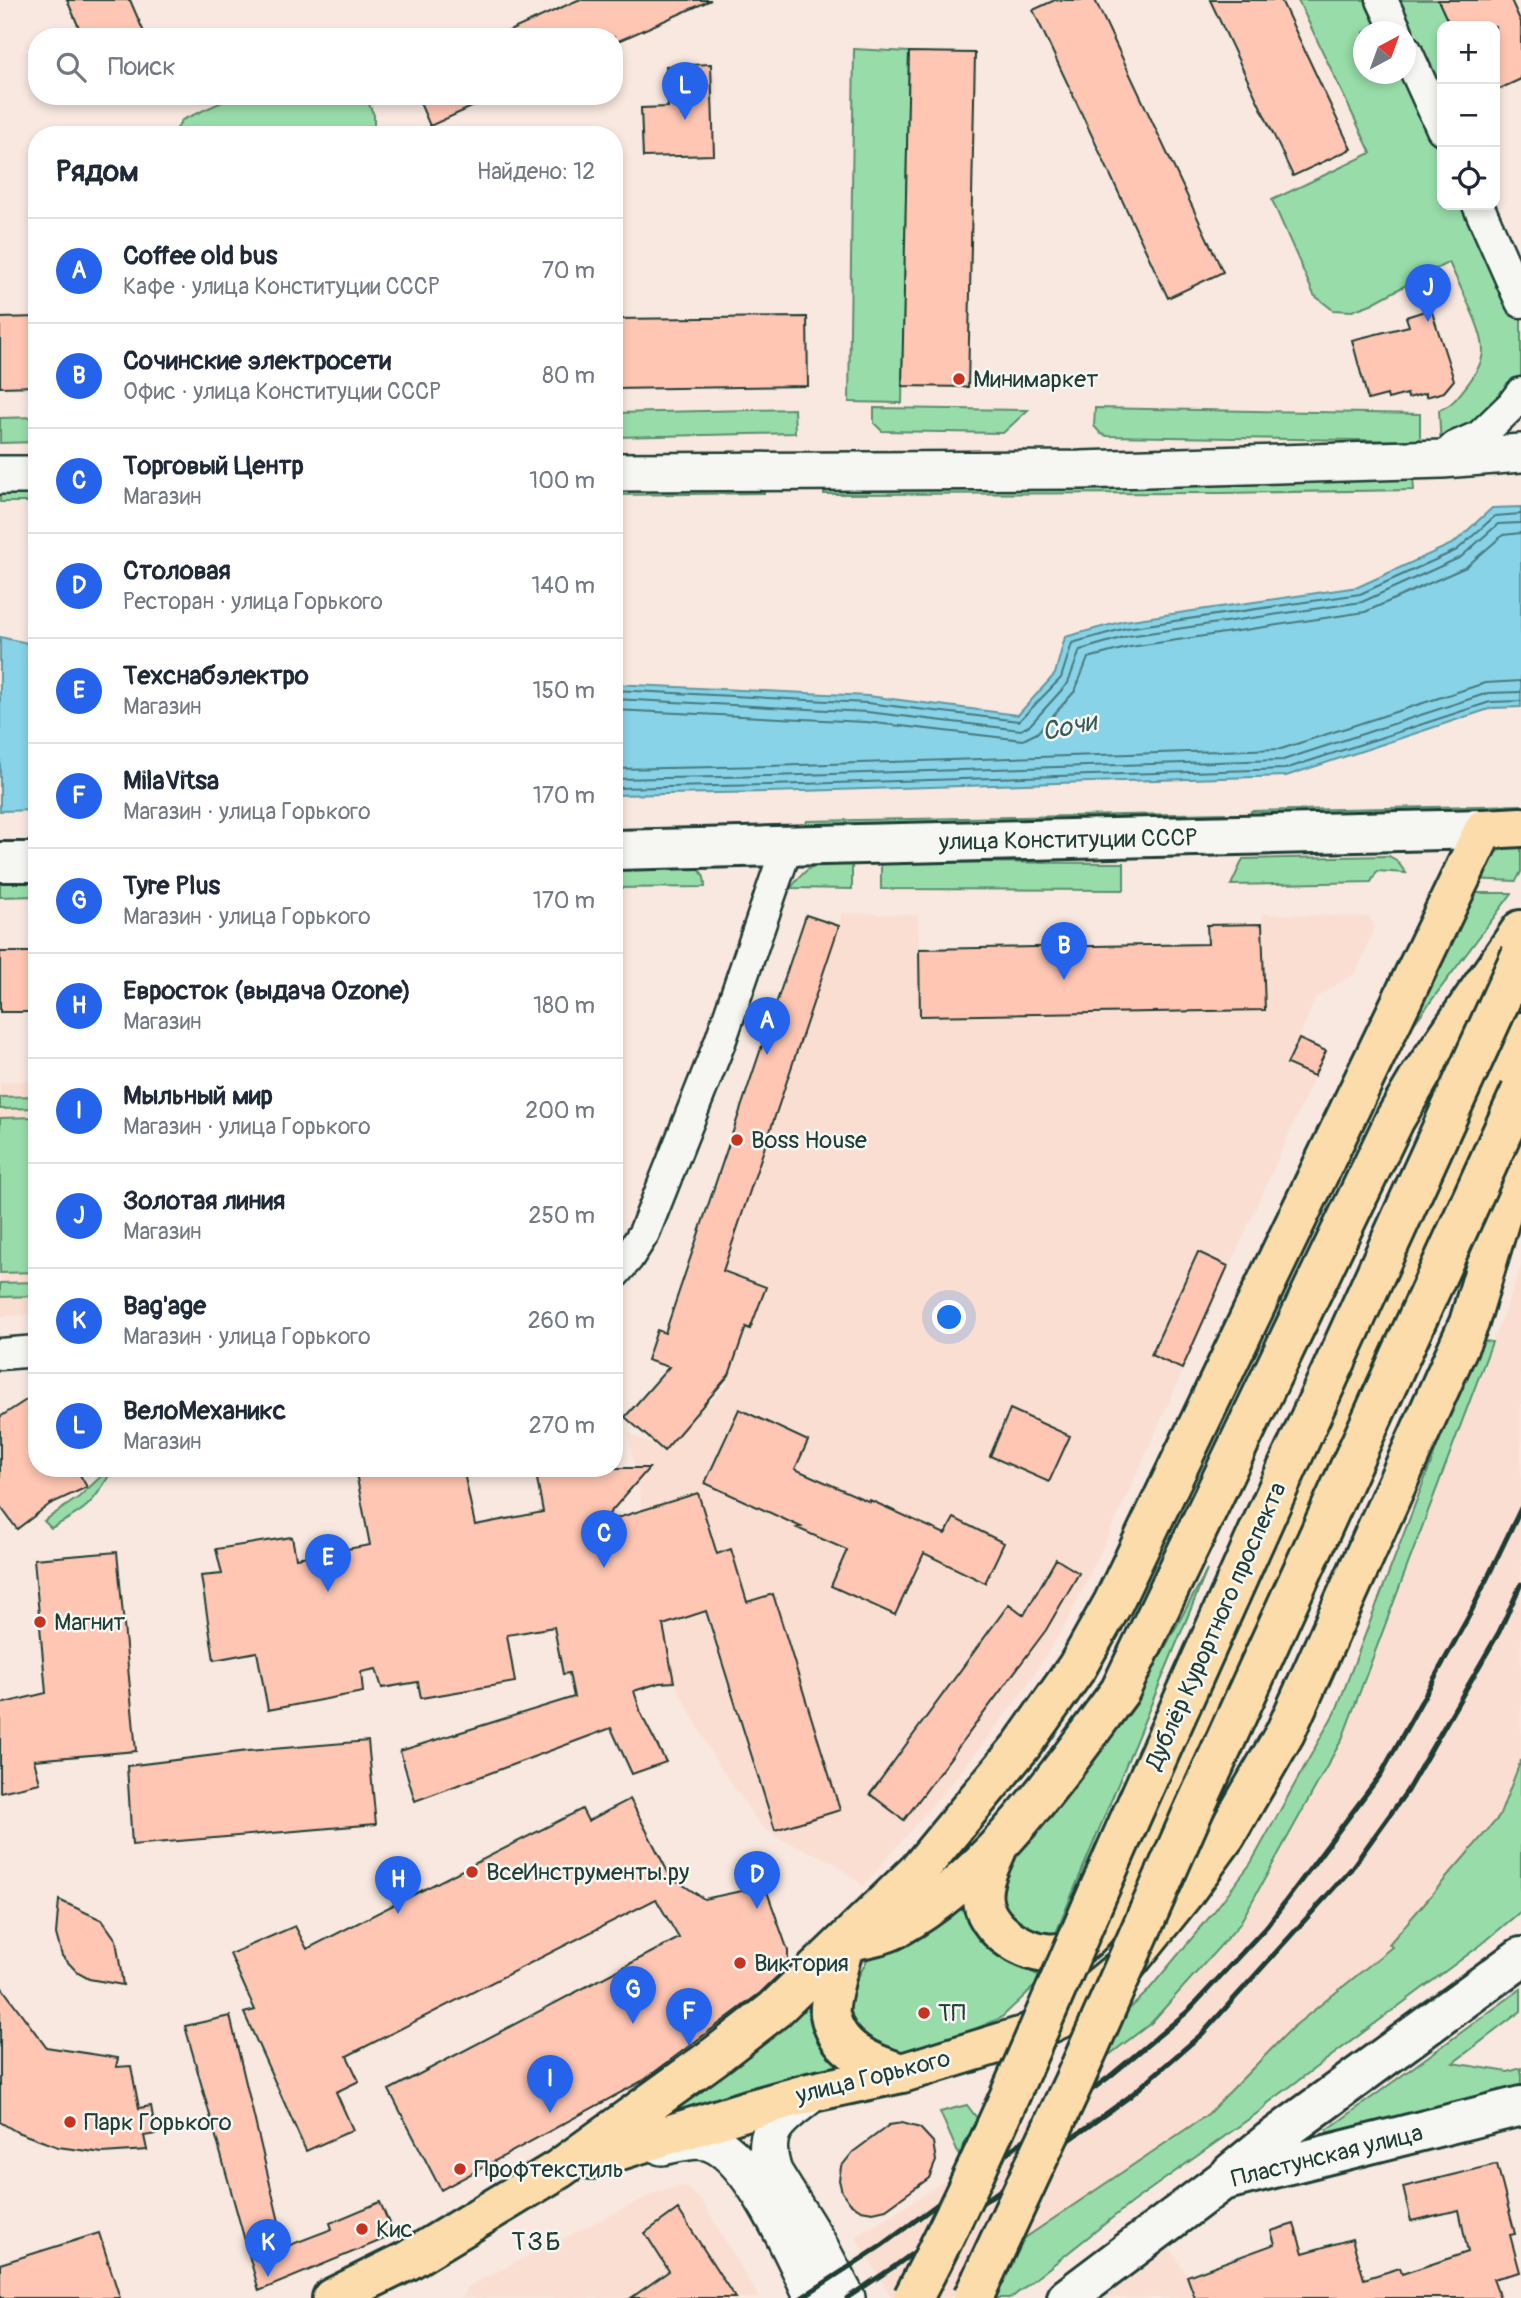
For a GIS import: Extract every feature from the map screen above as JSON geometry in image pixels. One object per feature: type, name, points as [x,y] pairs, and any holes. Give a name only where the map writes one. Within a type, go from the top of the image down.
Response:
[{"type":"main road","name":"улица Конституции СССР","points":[[623,850],[1502,828]]},
{"type":"main road","name":"улица Горького","points":[[332,2298],[417,2256],[559,2169],[754,2026],[844,1944],[919,1870],[1022,1745],[1077,1667],[1119,1591],[1502,828]]},
{"type":"main road","points":[[0,862],[28,862]]},
{"type":"main road","points":[[902,2073],[875,2065],[848,2047],[836,2030],[830,2012],[844,1944],[895,1929],[923,1911],[971,1872],[999,1844],[1058,1775],[1120,1691],[1395,1119],[1421,1075],[1521,930]]},
{"type":"main road","name":"Дублёр Курортного проспекта","points":[[913,2298],[945,2237],[1032,2048],[1140,1795],[1521,955]]},
{"type":"main road","points":[[1063,2017],[1521,1032]]},
{"type":"main road","points":[[974,2298],[1070,2092],[1192,1814],[1521,1091]]},
{"type":"main road","name":"улица Горького","points":[[559,2169],[748,2110],[813,2092],[902,2073],[1023,2036],[1063,2017],[1125,1965],[1184,1894],[1226,1835],[1286,1733],[1469,1323],[1521,1137]]},
{"type":"main road","points":[[999,1844],[984,1880],[984,1910],[995,1925],[1021,1947],[1040,1954],[1072,1950],[1117,1902]]},
{"type":"main road","points":[[1222,2181],[1290,2126],[1521,1957]]},
{"type":"main road","name":"Пластунская улица","points":[[1067,2298],[1222,2181],[1521,2106]]},
{"type":"street","points":[[1382,0],[1392,21]]},
{"type":"street","points":[[1416,73],[1437,118]]},
{"type":"street","points":[[1480,210],[1521,302]]},
{"type":"street","points":[[1442,459],[1455,447],[1480,436],[1521,393]]},
{"type":"street","points":[[623,472],[1080,470],[1442,459],[1521,453]]},
{"type":"street","points":[[0,475],[28,475]]},
{"type":"street","points":[[623,1264],[644,1233],[720,1042],[787,846]]},
{"type":"street","points":[[0,1354],[28,1352]]},
{"type":"street","points":[[813,2092],[776,2123],[770,2132],[767,2145],[769,2159],[773,2172],[846,2298]]},
{"type":"street","points":[[559,2169],[690,2140],[708,2141],[725,2149],[757,2189],[795,2256],[814,2298]]},
{"type":"shaded area","points":[[841,913],[918,915],[921,1016],[1264,1010],[1262,914],[1369,917],[1375,926],[1356,973],[1316,997],[1299,1038],[1326,1051],[1126,1498],[1067,1622],[1022,1693],[965,1767],[863,1886],[833,1862],[774,1836],[759,1823],[716,1761],[674,1682],[628,1432],[664,1451],[699,1411],[726,1387],[735,1357],[698,1344],[839,926]]},
{"type":"shaded area","points":[[28,1081],[28,1314],[0,1316],[0,1082]]},
{"type":"shaded area","points":[[1521,1267],[1521,1780],[1505,1819],[1392,1947],[1292,2028],[1207,2115],[1019,2242],[950,2298],[892,2298],[855,2237],[989,2150],[1151,2023],[1342,1739]]},
{"type":"shaded area","points":[[685,2186],[702,2201],[759,2298],[461,2298],[467,2287],[550,2245],[659,2191]]},
{"type":"shaded area","points":[[1163,2236],[1187,2276],[1195,2298],[1082,2298]]},
{"type":"green space","points":[[1298,0],[1438,0],[1448,21],[1437,21],[1437,210],[1480,210],[1521,302],[1521,393],[1441,447],[1439,410],[1453,401],[1471,380],[1483,355],[1475,318],[1449,262],[1371,304],[1352,311],[1333,310],[1314,295],[1272,200],[1371,153]]},
{"type":"green space","points":[[854,49],[909,52],[902,403],[849,402]]},
{"type":"green space","points":[[215,105],[369,105],[374,115],[374,126],[178,126],[182,120]]},
{"type":"green space","points":[[874,408],[1028,410],[1003,433],[882,431],[874,423]]},
{"type":"green space","points":[[1095,408],[1420,414],[1420,441],[1107,436],[1094,426]]},
{"type":"green space","points":[[794,409],[795,433],[623,437],[623,413]]},
{"type":"green space","points":[[28,417],[28,442],[0,443],[0,418]]},
{"type":"green space","points":[[1413,478],[1414,490],[824,494],[824,481]]},
{"type":"green space","points":[[763,480],[764,493],[623,495],[623,481]]},
{"type":"green space","points":[[28,490],[28,502],[0,502],[0,491]]},
{"type":"green space","points":[[1521,805],[1521,816],[1251,821],[1251,811]]},
{"type":"green space","points":[[1225,813],[1226,822],[805,826],[807,821]]},
{"type":"green space","points":[[1508,847],[1521,847],[1521,872],[1516,881],[1470,879],[1490,854]]},
{"type":"green space","points":[[1389,856],[1396,860],[1406,873],[1377,871],[1371,882],[1231,885],[1243,859]]},
{"type":"green space","points":[[881,862],[1124,863],[1124,890],[881,889]]},
{"type":"green space","points":[[852,863],[852,889],[791,888],[811,867]]},
{"type":"green space","points":[[623,865],[695,866],[703,875],[705,887],[623,888]]},
{"type":"green space","points":[[28,878],[28,896],[0,897],[0,879]]},
{"type":"green space","points":[[1469,893],[1512,893],[1389,1057]]},
{"type":"green space","points":[[28,1096],[28,1108],[0,1109],[0,1097]]},
{"type":"green space","points":[[28,1117],[28,1272],[0,1273],[0,1118]]},
{"type":"green space","points":[[28,1282],[28,1296],[0,1297],[0,1283]]},
{"type":"green space","points":[[1478,1340],[1492,1342],[1342,1739],[1239,1925],[1151,2023],[1105,2058],[1121,2017],[1147,1992],[1251,1863],[1337,1708]]},
{"type":"green space","points":[[100,1477],[108,1477],[94,1498],[81,1511],[51,1528],[44,1521],[79,1497]]},
{"type":"green space","points":[[1207,1570],[1051,1945],[1040,1951],[987,1890],[1114,1729],[1163,1651]]},
{"type":"green space","points":[[1521,1760],[1521,1911],[1482,1944],[1263,2109],[1131,2203],[1011,2298],[987,2298],[1019,2242],[1207,2115],[1292,2028],[1392,1947],[1389,1944],[1499,1817]]},
{"type":"green space","points":[[964,1906],[984,1937],[1000,1955],[1043,1978],[1001,2018],[944,2042],[908,2052],[881,2050],[869,2045],[850,2018],[849,1995],[867,1960]]},
{"type":"green space","points":[[1521,1989],[1521,2011],[1453,2063],[1508,2072],[1521,2068],[1521,2086],[1330,2136],[1327,2134],[1327,2130]]},
{"type":"green space","points":[[812,2002],[821,2036],[841,2068],[652,2121]]},
{"type":"green space","points":[[967,2105],[992,2138],[964,2167],[940,2112]]},
{"type":"water","name":"Сочи","points":[[1521,507],[1521,707],[1492,708],[1286,776],[623,795],[623,684],[868,696],[1018,715],[1055,674],[1065,637],[1124,621],[1358,587],[1454,543],[1492,508]]},
{"type":"water","points":[[0,637],[28,643],[28,810],[0,811]]},
{"type":"building","points":[[67,0],[130,0],[142,28],[79,28]]},
{"type":"building","points":[[578,0],[711,0],[623,39],[623,28],[516,28]]},
{"type":"building","points":[[1055,0],[1095,0],[1223,272],[1168,298],[1033,10]]},
{"type":"building","points":[[1210,0],[1281,0],[1351,149],[1293,176]]},
{"type":"building","points":[[1438,0],[1511,0],[1521,22],[1521,79],[1500,89],[1500,21],[1448,21]]},
{"type":"building","points":[[909,52],[975,53],[968,387],[902,386]]},
{"type":"building","points":[[711,64],[714,155],[643,157],[641,108],[668,107],[666,66]]},
{"type":"building","points":[[421,105],[476,105],[430,126]]},
{"type":"building","points":[[1431,309],[1454,380],[1444,392],[1426,397],[1426,393],[1408,398],[1407,394],[1388,399],[1387,395],[1368,400],[1352,340],[1409,326],[1406,317]]},
{"type":"building","points":[[28,317],[28,386],[0,387],[0,318]]},
{"type":"building","points":[[807,317],[808,386],[623,389],[623,319]]},
{"type":"building","points":[[806,915],[839,926],[723,1271],[766,1287],[750,1329],[746,1327],[729,1375],[664,1451],[625,1417],[669,1367],[647,1360],[657,1330],[665,1333]]},
{"type":"building","points":[[1262,924],[1265,1010],[920,1016],[919,949],[1208,944],[1207,925]]},
{"type":"building","points":[[0,952],[28,952],[28,1012],[0,1012]]},
{"type":"building","points":[[1299,1039],[1326,1051],[1314,1076],[1287,1064]]},
{"type":"building","points":[[1198,1252],[1228,1266],[1182,1369],[1151,1355]]},
{"type":"building","points":[[28,1399],[28,1477],[81,1477],[87,1487],[50,1504],[17,1529],[0,1506],[0,1417]]},
{"type":"building","points":[[739,1409],[808,1441],[795,1469],[945,1534],[954,1518],[1004,1543],[985,1583],[924,1553],[895,1615],[831,1586],[847,1550],[705,1483]]},
{"type":"building","points":[[1010,1409],[1070,1436],[1049,1482],[990,1456]]},
{"type":"building","points":[[623,1468],[649,1468],[601,1523],[698,1493],[717,1554],[731,1549],[747,1602],[773,1594],[840,1810],[775,1830],[706,1611],[663,1625],[674,1682],[659,1683],[634,1691],[642,1716],[666,1762],[632,1774],[611,1728],[415,1801],[400,1751],[574,1697],[569,1673],[563,1674],[554,1627],[507,1635],[515,1682],[421,1698],[418,1682],[382,1688],[376,1669],[361,1672],[363,1692],[268,1710],[257,1652],[214,1660],[201,1576],[222,1574],[216,1549],[292,1537],[296,1558],[370,1545],[357,1477],[465,1477],[475,1525],[543,1512],[537,1477],[623,1477]]},
{"type":"building","points":[[117,1552],[136,1751],[34,1760],[40,1783],[0,1792],[0,1704],[46,1693],[34,1559]]},
{"type":"building","points":[[1056,1559],[1079,1573],[1046,1630],[904,1820],[870,1794],[1009,1604],[1024,1615]]},
{"type":"building","points":[[368,1741],[376,1824],[132,1845],[127,1766],[248,1751]]},
{"type":"building","points":[[630,1799],[670,1876],[704,1899],[765,1886],[788,1951],[788,1966],[760,1993],[644,2080],[441,2190],[389,2090],[679,1938],[656,1899],[347,2056],[359,2081],[336,2092],[353,2130],[306,2151],[244,2013],[255,2010],[230,1954],[295,1926],[307,1949],[582,1809],[588,1821]]},
{"type":"building","points":[[59,1900],[102,1920],[116,1940],[123,1985],[89,1979],[78,1973],[62,1956],[56,1934]]},
{"type":"building","points":[[0,1985],[46,2047],[118,2058],[116,2067],[131,2066],[139,2108],[151,2106],[156,2134],[144,2136],[147,2150],[102,2153],[58,2147],[17,2132],[0,2122]]},
{"type":"building","points":[[230,2016],[285,2247],[332,2229],[330,2223],[380,2202],[394,2235],[259,2291],[185,2026]]},
{"type":"building","points":[[902,2123],[920,2128],[933,2142],[936,2161],[929,2178],[886,2209],[873,2212],[861,2210],[850,2203],[842,2192],[839,2180],[841,2167],[853,2152],[889,2125]]},
{"type":"building","points":[[1497,2164],[1515,2234],[1510,2235],[1520,2272],[1493,2279],[1500,2298],[1195,2298],[1187,2276],[1275,2244],[1271,2231],[1294,2224],[1303,2253],[1352,2239],[1364,2279],[1400,2268],[1402,2274],[1468,2252],[1459,2210],[1411,2221],[1403,2187]]},
{"type":"building","points":[[678,2209],[735,2298],[631,2298],[669,2271],[645,2233]]},
{"type":"building","points":[[99,2233],[120,2298],[0,2298],[0,2264]]},
{"type":"railway","points":[[801,2298],[881,2246],[1109,2077],[1187,2012],[1267,1926],[1381,1774],[1470,1614],[1521,1508]]},
{"type":"railway","points":[[847,2298],[1129,2097],[1203,2033],[1351,1869],[1407,1791],[1499,1632],[1521,1584]]},
{"type":"place","name":"ВелоМеханикс","points":[[685,120]]},
{"type":"place","name":"Золотая линия","points":[[1428,322]]},
{"type":"place","name":"Минимаркет","points":[[959,379]]},
{"type":"place","name":"Сочинские электросети","points":[[1064,980]]},
{"type":"place","name":"Coffee old bus","points":[[767,1055]]},
{"type":"place","name":"Boss House","points":[[737,1140]]},
{"type":"place","name":"Торговый Центр","points":[[604,1568]]},
{"type":"place","name":"Техснабэлектро","points":[[328,1592]]},
{"type":"place","name":"Магнит","points":[[40,1622]]},
{"type":"place","name":"ВсеИнструменты.ру","points":[[472,1872]]},
{"type":"place","name":"Столовая","points":[[757,1909]]},
{"type":"place","name":"Евросток (выдача Ozone)","points":[[398,1914]]},
{"type":"place","name":"Виктория","points":[[740,1963]]},
{"type":"place","name":"ТП","points":[[924,2013]]},
{"type":"place","name":"Tyre Plus","points":[[633,2024]]},
{"type":"place","name":"MilaVitsa","points":[[689,2046]]},
{"type":"place","name":"Мыльный мир","points":[[550,2113]]},
{"type":"place","name":"Парк Горького","points":[[70,2122]]},
{"type":"place","name":"Профтекстиль","points":[[460,2169]]},
{"type":"place","name":"Кис","points":[[362,2229]]},
{"type":"place","name":"Bag'age","points":[[268,2277]]},
{"type":"district","name":"ТЗБ","points":[[537,2242]]}]
